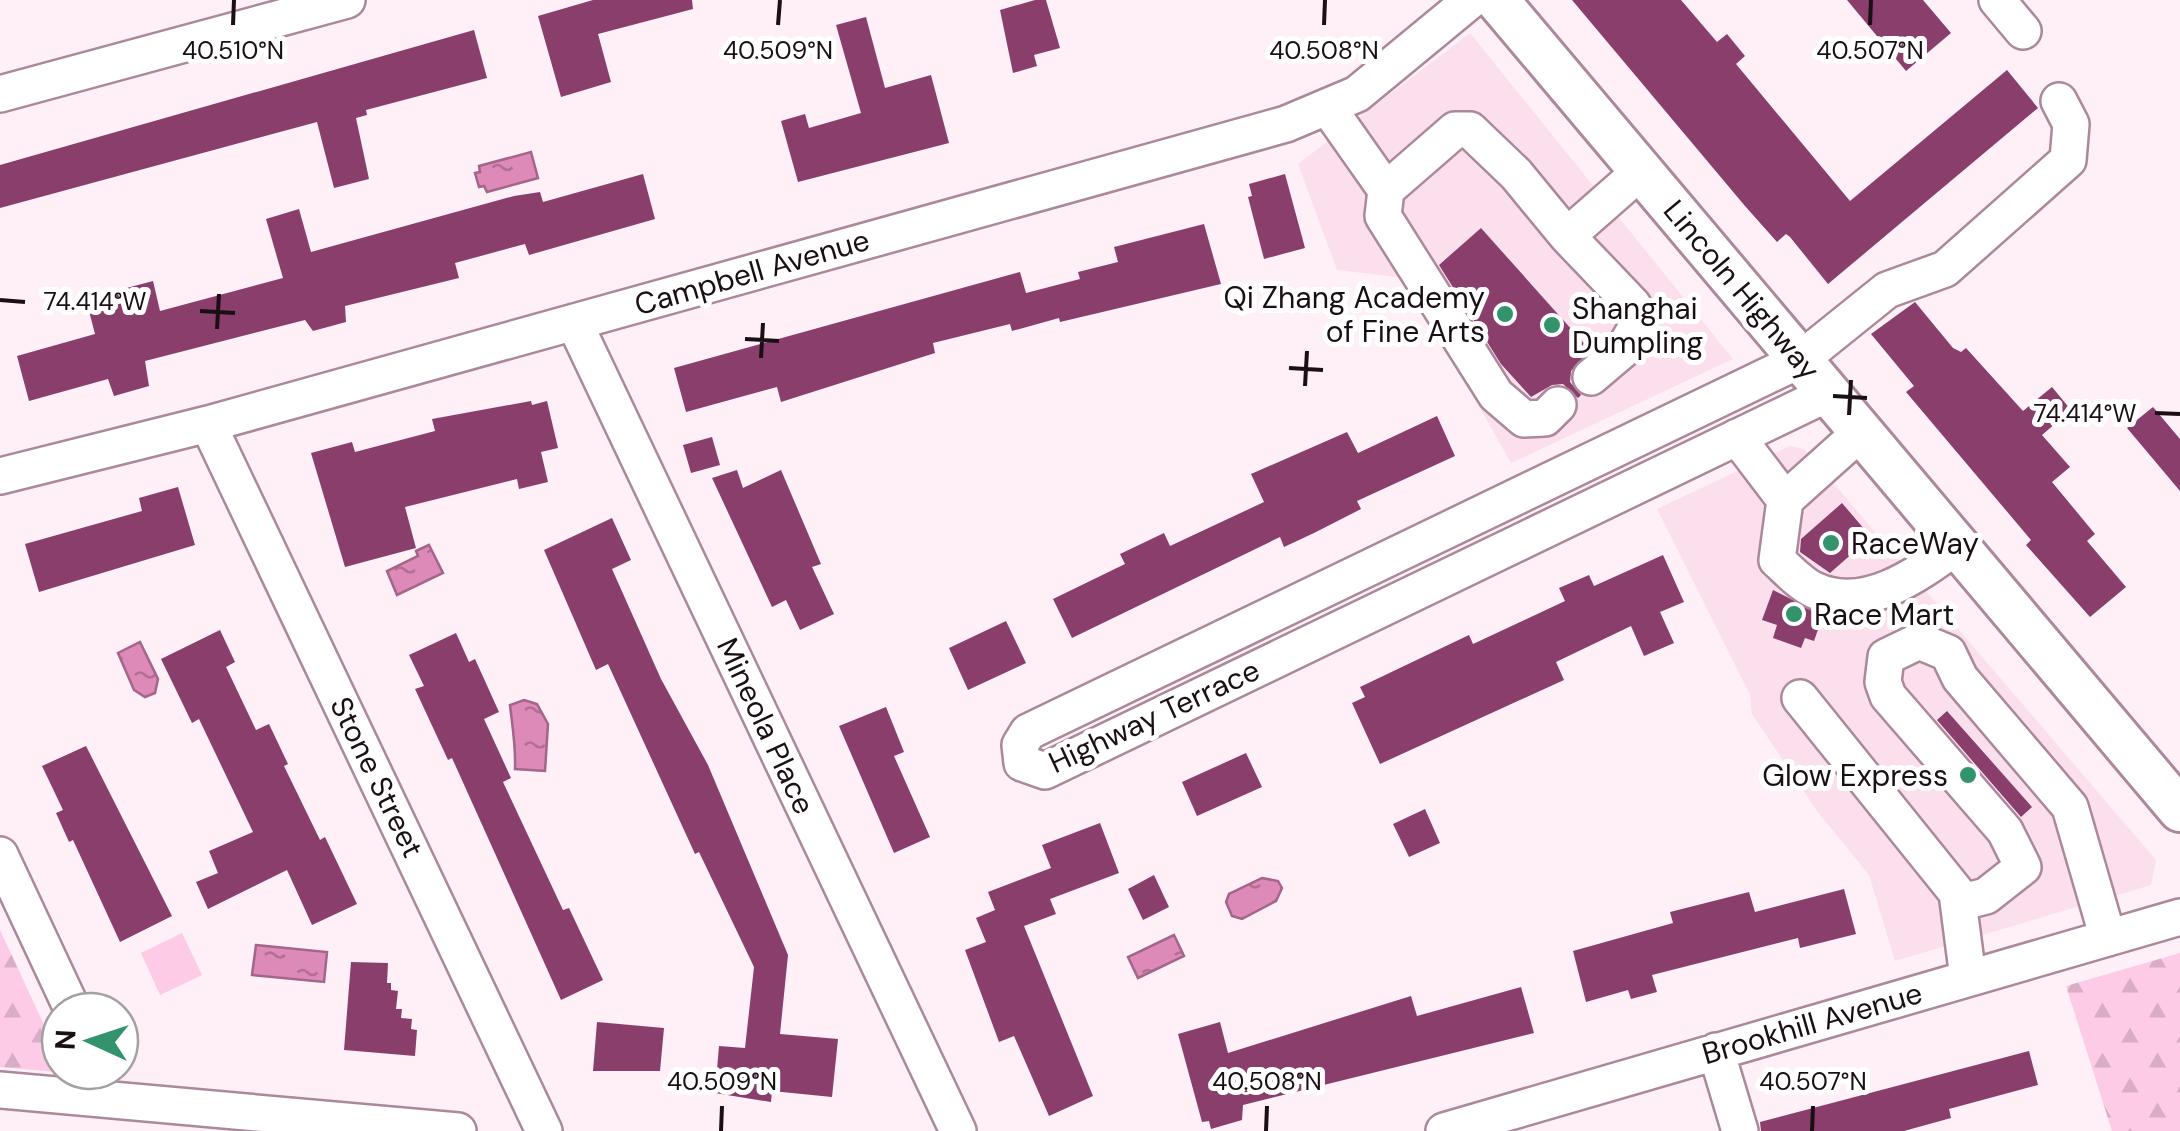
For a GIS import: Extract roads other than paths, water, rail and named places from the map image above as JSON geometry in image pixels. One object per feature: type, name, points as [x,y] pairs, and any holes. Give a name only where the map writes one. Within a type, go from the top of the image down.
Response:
[{"type":"main road","name":"Lincoln Highway","points":[[1497,0],[2180,810]]},
{"type":"street","points":[[0,94],[347,0]]},
{"type":"street","name":"Campbell Avenue","points":[[0,476],[208,424],[1329,109],[1358,94],[1471,0]]},
{"type":"street","points":[[1998,0],[2023,31]]},
{"type":"street","name":"Highway Terrace","points":[[1829,393],[1045,770],[1022,763],[1020,745],[1028,732],[1800,360],[1887,290],[1944,269],[2068,160],[2070,124],[2059,101]]},
{"type":"street","points":[[1329,109],[1386,190],[1383,216],[1496,395],[1524,419],[1544,418],[1558,405]]},
{"type":"street","points":[[1386,190],[1455,130],[1470,130],[1516,174],[1567,236],[1633,305],[1637,326],[1624,349],[1592,376]]},
{"type":"street","points":[[1567,236],[1642,172]]},
{"type":"street","name":"Mineola Place","points":[[574,322],[958,1131]]},
{"type":"street","name":"Stone Street","points":[[208,424],[544,1131]]},
{"type":"street","points":[[1861,432],[1785,500],[1777,560],[1812,590],[1849,601],[1916,575],[1957,546]]},
{"type":"street","points":[[1737,438],[1785,500]]},
{"type":"street","points":[[1398,554],[1418,592]]},
{"type":"street","points":[[1959,903],[1986,896],[2024,867],[2004,831],[1894,704],[1882,682],[1886,657],[1918,640],[1948,652],[1960,678],[2070,807],[2108,938]]},
{"type":"street","points":[[1800,698],[1957,893],[1968,978]]},
{"type":"street","points":[[0,855],[64,991]]},
{"type":"street","name":"Brookhill Avenue","points":[[1444,1131],[2180,917]]},
{"type":"street","points":[[1716,1051],[1740,1131]]},
{"type":"street","points":[[0,1090],[40,1088]]},
{"type":"street","points":[[140,1089],[458,1131]]},
{"type":"water","points":[[531,152],[538,178],[487,192],[484,186],[479,187],[475,173],[480,172],[479,166]]},
{"type":"water","points":[[429,545],[443,573],[397,595],[387,571],[418,556],[416,551]]},
{"type":"water","points":[[140,642],[158,679],[155,693],[145,697],[134,690],[118,653]]},
{"type":"water","points":[[524,700],[537,704],[548,724],[545,771],[515,769],[510,705]]},
{"type":"water","points":[[1262,878],[1278,881],[1282,888],[1276,901],[1242,919],[1232,916],[1226,902],[1229,894]]},
{"type":"water","points":[[1174,935],[1184,956],[1138,978],[1128,957]]},
{"type":"water","points":[[256,945],[327,952],[324,982],[252,975]]},
{"type":"place","name":"Qi Zhang Academy of Fine Arts","points":[[1505,314]]},
{"type":"place","name":"Shanghai Dumpling","points":[[1552,325]]},
{"type":"place","name":"RaceWay","points":[[1831,543]]},
{"type":"place","name":"Race Mart","points":[[1794,614]]},
{"type":"place","name":"Glow Express","points":[[1968,775]]}]
